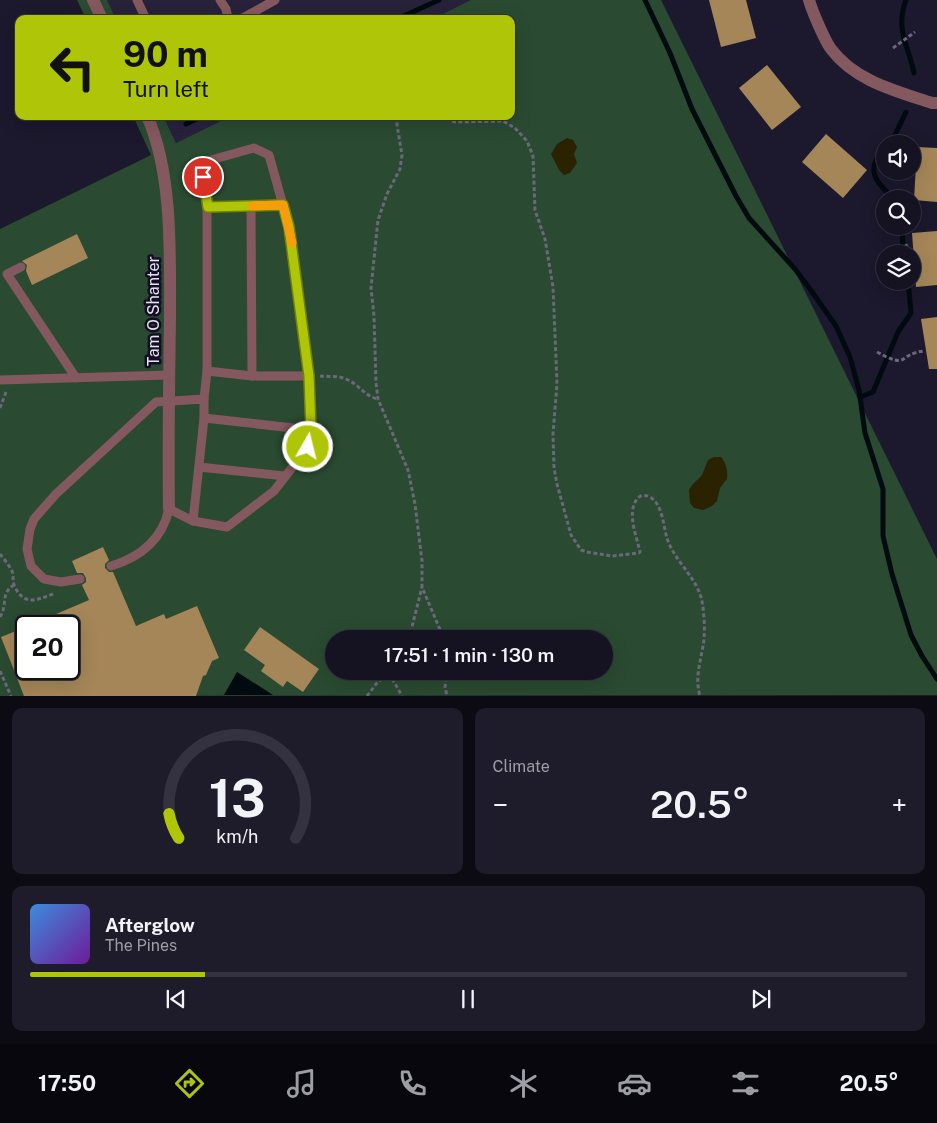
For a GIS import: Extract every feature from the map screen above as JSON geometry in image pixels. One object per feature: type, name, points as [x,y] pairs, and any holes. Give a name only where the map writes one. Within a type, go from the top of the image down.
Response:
[{"type":"street","points":[[93,0],[100,15]]},
{"type":"street","points":[[809,0],[831,49],[850,67],[873,83],[937,104]]},
{"type":"street","name":"Tam O Shanter","points":[[149,120],[153,130],[164,181],[170,244],[168,509]]},
{"type":"lane","points":[[137,0],[144,15]]},
{"type":"lane","points":[[220,0],[226,9],[227,15]]},
{"type":"lane","points":[[248,15],[276,0]]},
{"type":"lane","points":[[111,566],[125,562],[137,555],[155,539],[166,523],[168,509],[193,521],[227,527],[274,491],[308,447],[311,430],[309,376],[289,227],[269,155],[254,148],[200,163],[208,207],[207,371],[193,521]]},
{"type":"lane","points":[[208,207],[283,205]]},
{"type":"lane","points":[[251,206],[252,376]]},
{"type":"lane","points":[[21,267],[7,274],[76,378]]},
{"type":"lane","points":[[207,371],[252,376],[309,376]]},
{"type":"lane","points":[[0,380],[169,375]]},
{"type":"lane","points":[[80,579],[60,582],[44,579],[31,566],[27,549],[30,529],[34,519],[56,494],[156,402],[204,399]]},
{"type":"lane","points":[[204,418],[311,430]]},
{"type":"lane","points":[[199,467],[285,476]]},
{"type":"path","points":[[893,48],[915,32]]},
{"type":"path","points":[[398,120],[402,155],[400,169],[378,220],[371,288],[378,399],[410,479],[422,561],[422,586],[411,630]]},
{"type":"path","points":[[449,120],[454,122],[503,121],[515,128],[527,141],[533,156],[535,210],[545,239],[554,294],[557,384],[553,434],[554,468],[570,529],[577,546],[587,552],[612,556],[634,555],[640,552],[633,519],[636,502],[642,496],[647,495],[652,498],[657,505],[672,548],[693,580],[702,599],[704,639],[698,673],[700,696]]},
{"type":"path","points":[[878,352],[893,360],[903,361],[911,354],[924,351]]},
{"type":"path","points":[[309,376],[338,376],[349,380],[372,398],[378,399]]},
{"type":"path","points":[[0,554],[10,568],[14,585],[30,601],[56,593],[60,582]]},
{"type":"path","points":[[0,617],[3,612],[2,598],[5,592],[14,585]]},
{"type":"path","points":[[422,586],[440,630]]},
{"type":"path","points":[[0,671],[11,696]]},
{"type":"path","points":[[367,696],[381,680]]},
{"type":"path","points":[[394,680],[402,696]]},
{"type":"path","points":[[446,680],[447,696]]},
{"type":"shaded area","points":[[107,0],[471,0],[441,15],[114,15]]},
{"type":"shaded area","points":[[165,120],[223,120],[176,143]]},
{"type":"shaded area","points":[[237,672],[273,695],[224,695]]},
{"type":"green space","points":[[77,0],[107,0],[114,15],[84,15]]},
{"type":"green space","points":[[471,0],[661,0],[937,559],[937,695],[0,696],[0,229],[151,155],[135,120],[165,120],[176,143],[223,120],[515,120],[515,15],[441,15]]},
{"type":"sand","points":[[567,138],[573,140],[577,147],[574,154],[577,163],[570,173],[564,175],[559,170],[551,154],[557,144]]},
{"type":"sand","points":[[714,457],[721,457],[723,459],[727,479],[720,488],[717,501],[712,506],[703,510],[694,508],[690,503],[689,490],[702,475],[708,460]]},
{"type":"building","points":[[709,0],[746,0],[756,38],[721,47]]},
{"type":"building","points":[[767,65],[801,107],[772,130],[739,88]]},
{"type":"building","points":[[826,134],[867,170],[843,198],[802,162]]},
{"type":"building","points":[[921,147],[937,148],[937,202],[921,201],[921,190],[915,190],[915,180],[921,180]]},
{"type":"building","points":[[937,231],[937,285],[921,287],[921,245],[913,245],[912,235],[921,235],[921,232]]},
{"type":"building","points":[[77,234],[88,258],[32,285],[26,271],[27,265],[22,261]]},
{"type":"building","points":[[937,317],[937,369],[929,369],[921,319]]},
{"type":"building","points":[[103,547],[109,560],[105,564],[105,568],[109,572],[113,572],[136,626],[164,614],[166,619],[197,606],[219,658],[212,661],[206,675],[203,676],[196,696],[24,696],[18,680],[80,680],[80,615],[54,615],[89,600],[82,585],[86,582],[86,578],[83,573],[77,573],[72,561]]},
{"type":"building","points":[[260,627],[319,669],[303,692],[287,681],[283,687],[261,671],[265,665],[244,650]]},
{"type":"building","points":[[15,631],[15,673],[1,637]]},
{"type":"waterway","points":[[406,15],[439,0]]},
{"type":"waterway","points":[[645,0],[670,53],[692,109],[736,196],[749,218],[795,269],[810,289],[836,326],[850,357],[859,390],[865,433],[883,489],[883,536],[892,574],[911,635],[937,679]]},
{"type":"waterway","points":[[906,0],[902,29],[914,73]]},
{"type":"waterway","points":[[895,135],[906,112]]},
{"type":"waterway","points":[[186,124],[194,120]]},
{"type":"waterway","points":[[876,160],[874,169],[876,178]]},
{"type":"waterway","points":[[877,180],[885,190]]},
{"type":"waterway","points":[[902,235],[903,245]]},
{"type":"waterway","points":[[860,397],[873,392],[898,332],[911,313],[909,290]]},
{"type":"slow traffic","points":[[252,206],[283,205],[292,243]]},
{"type":"route","points":[[203,177],[208,207],[283,205],[289,227],[309,376],[311,430],[308,447]]}]
